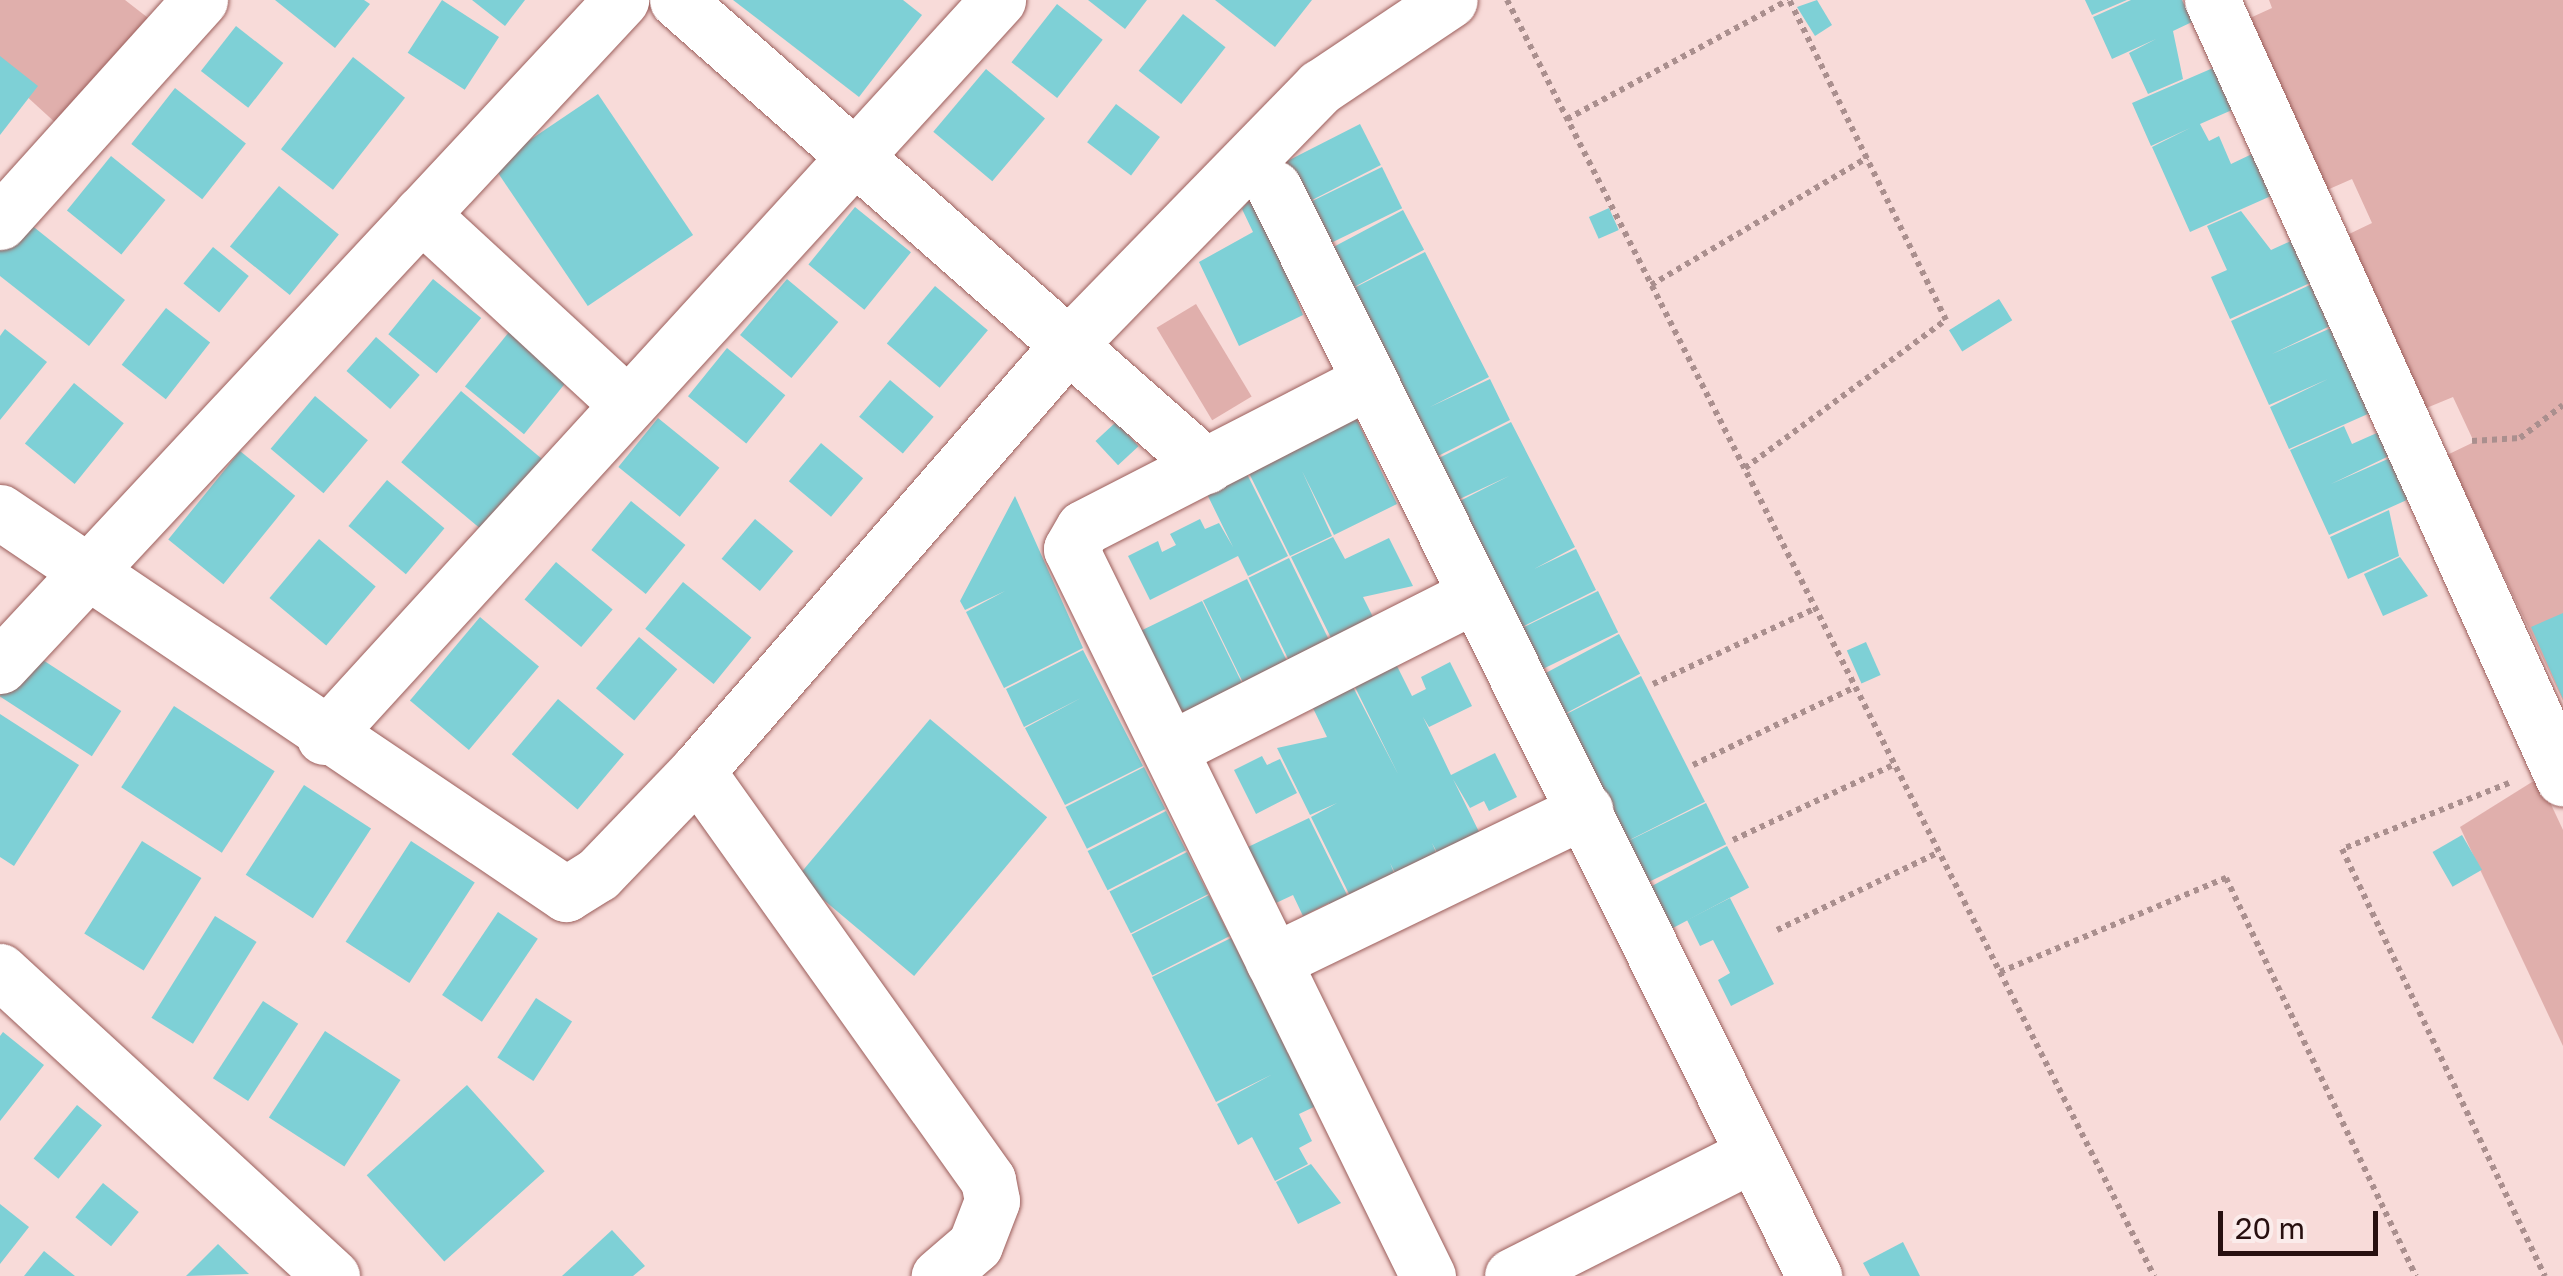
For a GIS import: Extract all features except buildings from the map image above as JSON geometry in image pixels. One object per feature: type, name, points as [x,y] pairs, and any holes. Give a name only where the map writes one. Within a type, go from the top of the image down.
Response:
[{"type":"street","points":[[0,222],[200,0]]},
{"type":"street","points":[[0,666],[84,568],[621,0]]},
{"type":"street","points":[[677,0],[858,153],[1206,466]]},
{"type":"street","points":[[324,737],[998,0]]},
{"type":"street","points":[[0,512],[324,737],[566,894],[598,874],[697,771],[1068,345],[1320,87],[1450,0]]},
{"type":"street","points":[[2212,0],[2559,770]]},
{"type":"street","points":[[1274,188],[1814,1276]]},
{"type":"street","points":[[421,214],[628,404]]},
{"type":"street","points":[[1368,382],[1072,540],[1428,1276]]},
{"type":"street","points":[[1170,749],[1475,595]]},
{"type":"street","points":[[697,771],[988,1180],[992,1200],[975,1244],[939,1276]]},
{"type":"street","points":[[1273,961],[1585,810]]},
{"type":"street","points":[[0,971],[332,1276]]},
{"type":"street","points":[[1512,1276],[1752,1155]]},
{"type":"path","points":[[1507,0],[2154,1276]]},
{"type":"path","points":[[1567,119],[1789,0],[1945,325],[1745,468]]},
{"type":"path","points":[[1651,285],[1868,158]]},
{"type":"path","points":[[2419,458],[2467,441],[2520,438],[2563,405]]},
{"type":"path","points":[[1654,684],[1816,608]]},
{"type":"path","points":[[1693,764],[1855,687]]},
{"type":"path","points":[[1732,840],[1895,764]]},
{"type":"path","points":[[2545,1276],[2342,849],[2559,770]]},
{"type":"path","points":[[1778,930],[1939,852]]},
{"type":"path","points":[[2000,972],[2226,878],[2416,1276]]},
{"type":"shaded area","points":[[0,0],[125,0],[152,21],[59,126],[0,72]]},
{"type":"shaded area","points":[[2269,0],[2563,0],[2563,701],[2447,455],[2474,442],[2453,397],[2424,409],[2347,235],[2372,223],[2352,179],[2327,190],[2250,18],[2272,8]]},
{"type":"shaded area","points":[[1196,304],[1252,397],[1212,420],[1157,328]]},
{"type":"shaded area","points":[[2532,782],[2541,783],[2563,830],[2563,1046],[2460,827]]}]
